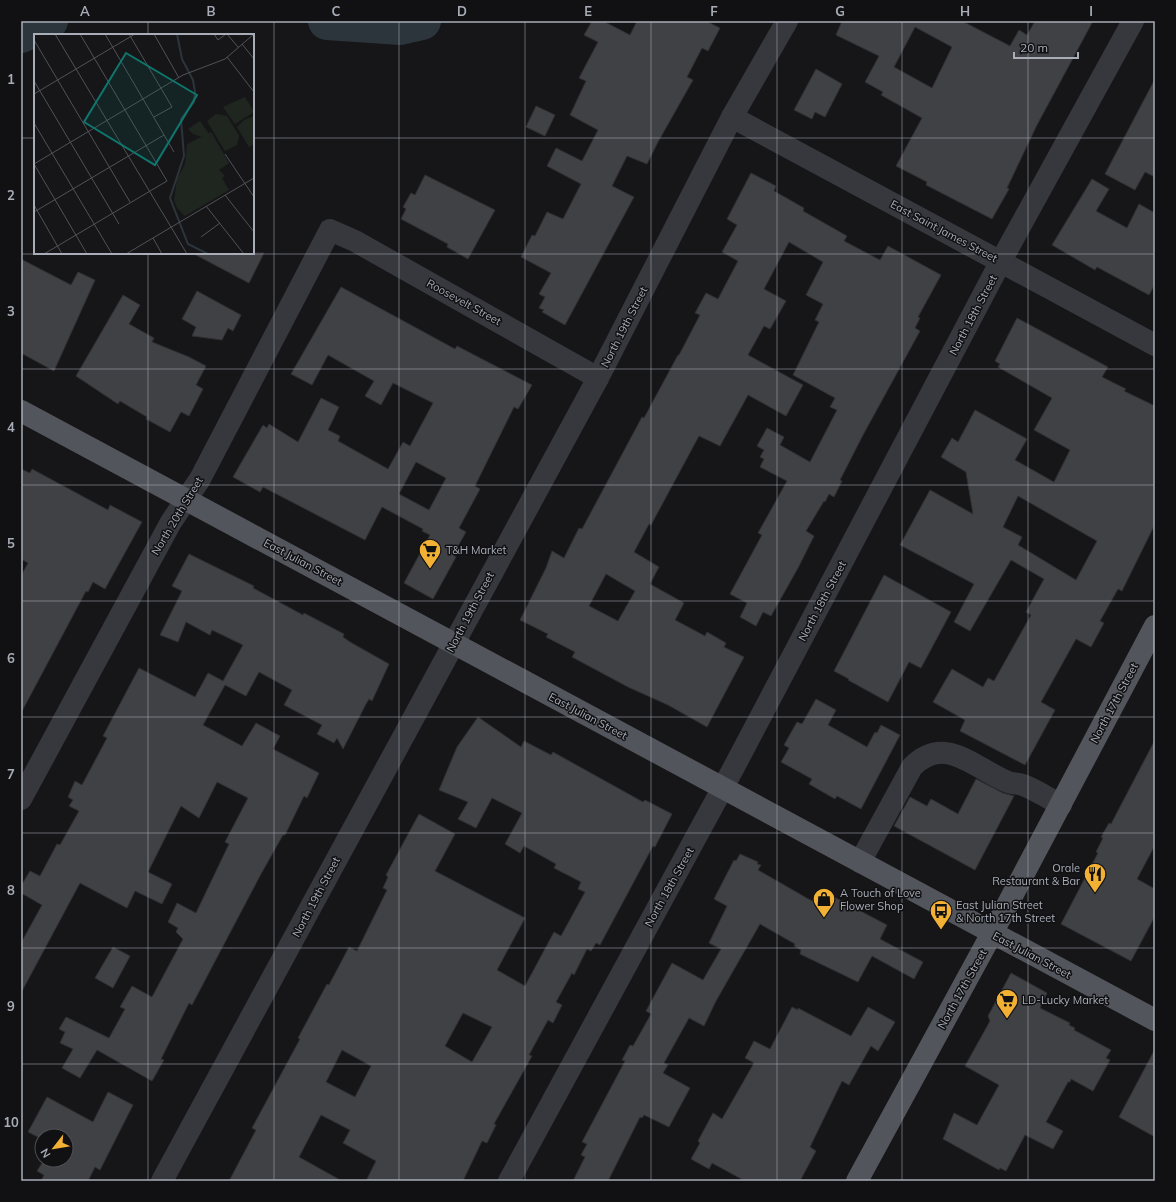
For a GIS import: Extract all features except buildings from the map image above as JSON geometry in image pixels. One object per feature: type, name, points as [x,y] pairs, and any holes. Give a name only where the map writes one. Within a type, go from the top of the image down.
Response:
[{"type":"main road","name":"East Julian Street","points":[[21,412],[1155,1020]]},
{"type":"main road","name":"North 17th Street","points":[[857,1181],[1061,805],[1155,626]]},
{"type":"street","name":"North 19th Street","points":[[162,1181],[598,378],[732,118],[787,21]]},
{"type":"street","name":"North 18th Street","points":[[509,1181],[723,789],[1001,261],[1133,21]]},
{"type":"street","name":"East Saint James Street","points":[[732,118],[1155,345]]},
{"type":"street","name":"Roosevelt Street","points":[[330,230],[355,241],[598,378]]},
{"type":"street","name":"North 20th Street","points":[[21,799],[171,522],[200,479],[330,230]]},
{"type":"street","points":[[860,862],[912,767],[926,756],[934,753],[943,752],[960,757],[1009,783],[1021,784],[1061,805]]},
{"type":"waterway","points":[[21,34],[49,21]]},
{"type":"waterway","points":[[327,21],[400,26],[422,21]]},
{"type":"place","name":"T&H Market","points":[[430,570]]},
{"type":"place","name":"Orale Restaurant & Bar","points":[[1095,894]]},
{"type":"place","name":"A Touch of Love Flower Shop","points":[[824,918]]},
{"type":"place","name":"East Julian Street & North 17th Street","points":[[941,930]]},
{"type":"place","name":"LD-Lucky Market","points":[[1007,1020]]}]
